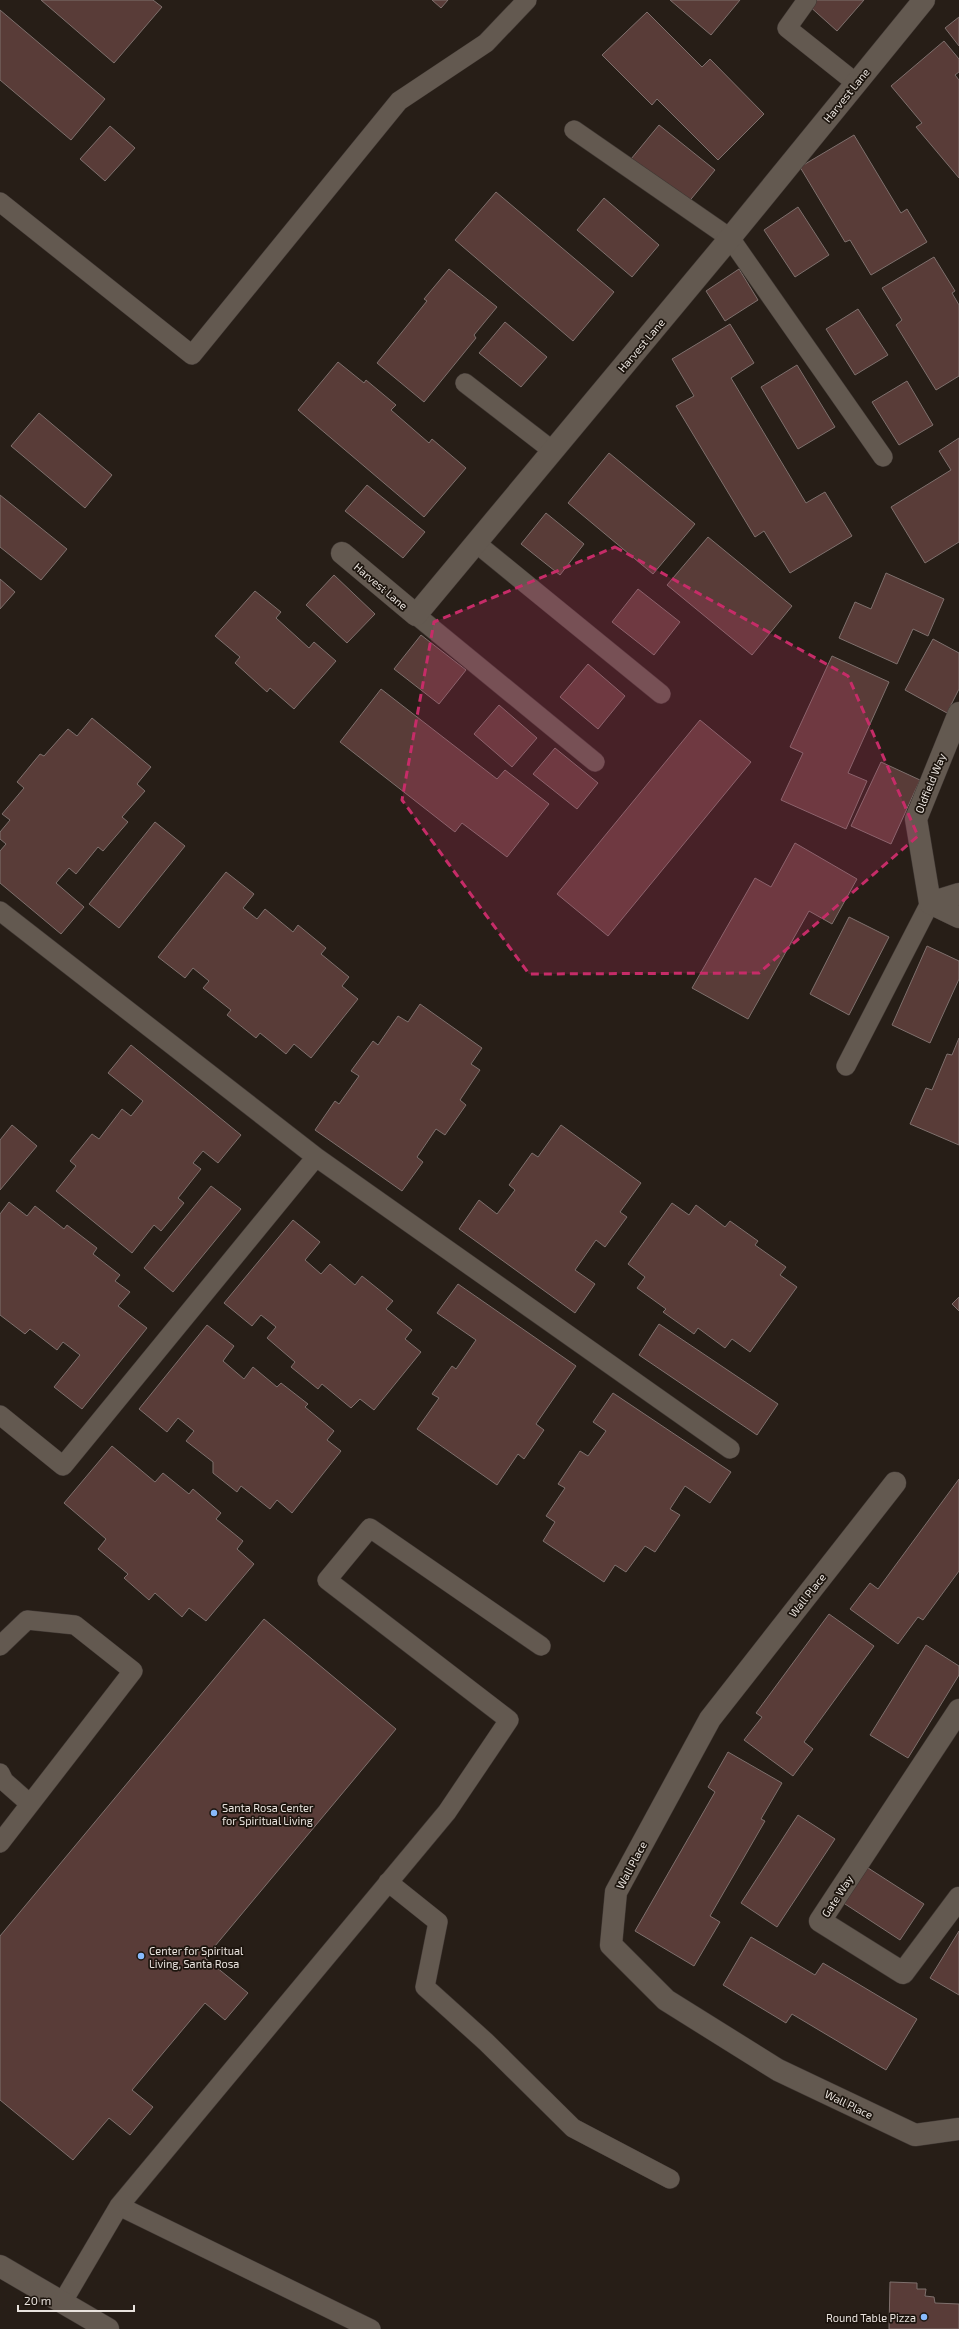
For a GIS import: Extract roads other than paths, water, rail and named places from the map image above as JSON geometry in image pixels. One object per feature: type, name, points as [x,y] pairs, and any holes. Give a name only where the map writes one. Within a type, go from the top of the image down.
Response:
[{"type":"street","name":"Harvest Lane","points":[[342,553],[416,615],[730,238],[924,0]]},
{"type":"street","name":"Oldfield Way","points":[[930,903],[916,819],[959,713]]},
{"type":"street","points":[[930,903],[959,894]]},
{"type":"street","points":[[930,903],[959,917]]},
{"type":"street","name":"Wall Place","points":[[895,1483],[710,1719],[616,1892],[611,1945],[666,2000],[778,2070],[915,2135],[959,2129]]},
{"type":"street","name":"Gate Way","points":[[959,1710],[820,1921],[903,1973],[959,1898]]},
{"type":"street","points":[[0,2266],[108,2329]]},
{"type":"lane","points":[[0,202],[192,355],[399,101],[486,43],[528,0]]},
{"type":"lane","points":[[807,0],[787,28],[856,83]]},
{"type":"lane","points":[[574,130],[730,238],[883,457]]},
{"type":"lane","points":[[465,384],[553,450]]},
{"type":"lane","points":[[476,543],[661,694]]},
{"type":"lane","points":[[416,615],[595,762]]},
{"type":"lane","points":[[846,1066],[930,903]]},
{"type":"lane","points":[[0,911],[316,1157],[730,1449]]},
{"type":"lane","points":[[0,1415],[63,1466],[316,1157]]},
{"type":"lane","points":[[62,2303],[119,2206],[447,1812],[509,1720],[327,1580],[370,1528],[540,1646]]},
{"type":"lane","points":[[0,1646],[27,1620],[74,1626],[133,1671],[0,1843]]},
{"type":"lane","points":[[0,1773],[4,1781],[30,1804]]},
{"type":"lane","points":[[388,1882],[438,1922],[425,1987],[486,2042],[573,2128],[670,2179]]},
{"type":"lane","points":[[119,2206],[371,2329]]},
{"type":"place","name":"Santa Rosa Center for Spiritual Living","points":[[214,1813]]},
{"type":"place","name":"Center for Spiritual Living, Santa Rosa","points":[[141,1956]]},
{"type":"place","name":"Round Table Pizza","points":[[924,2317]]}]
